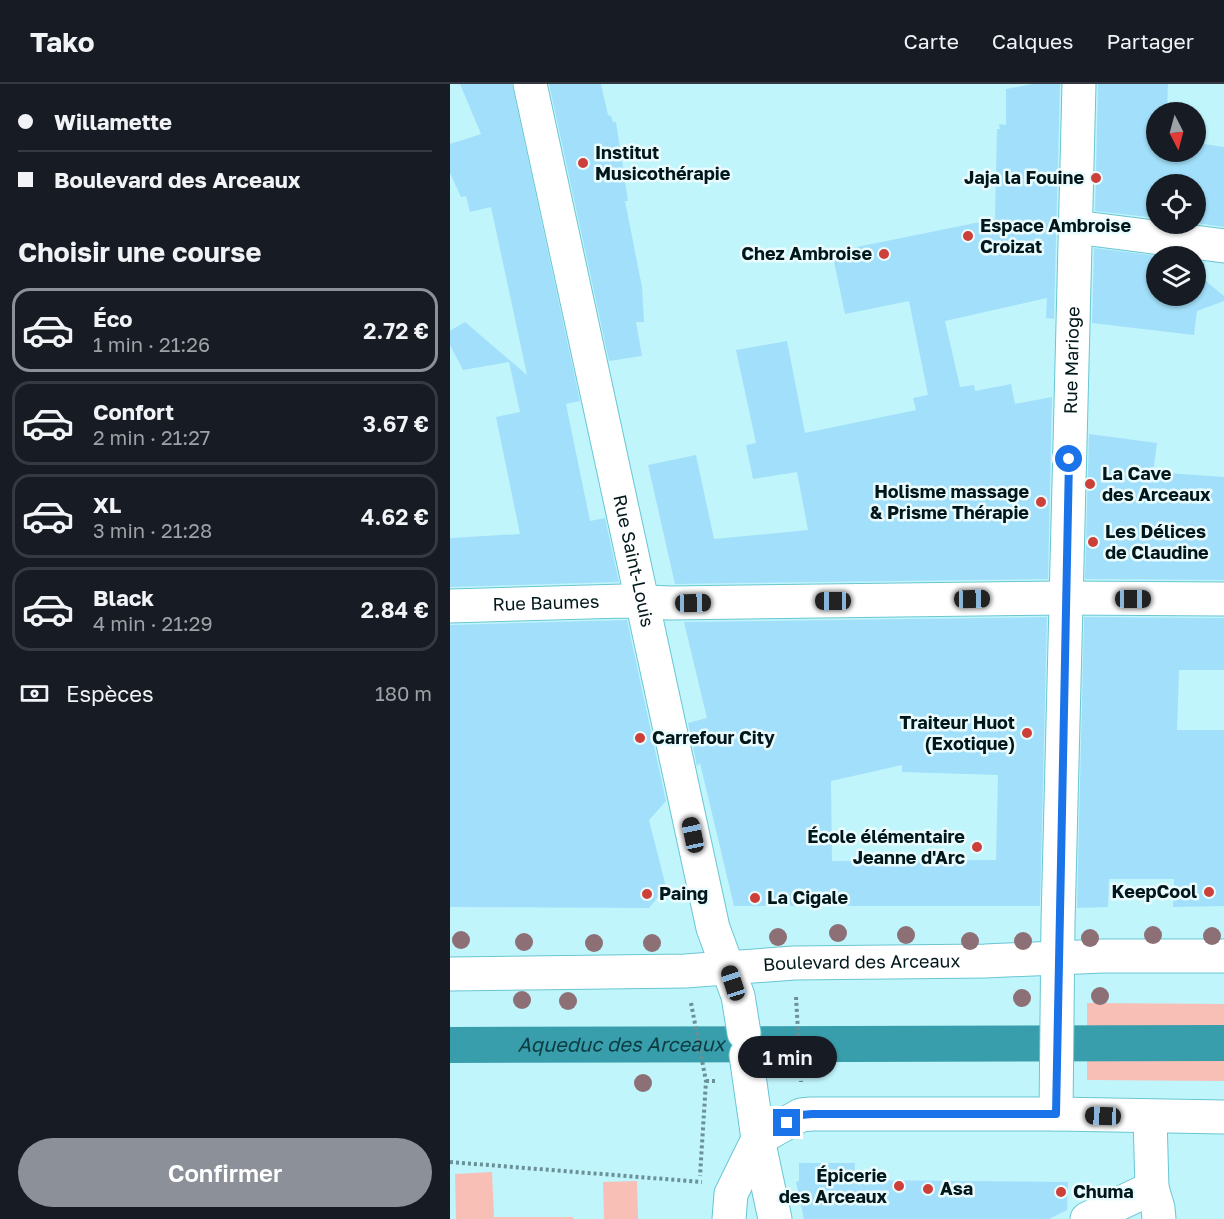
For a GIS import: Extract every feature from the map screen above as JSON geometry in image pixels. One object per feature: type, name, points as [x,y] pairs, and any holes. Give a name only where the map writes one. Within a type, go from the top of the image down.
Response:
[{"type":"street","name":"Rue Saint-Louis","points":[[530,84],[714,928],[738,996],[758,1139],[775,1219]]},
{"type":"street","name":"Rue Marioge","points":[[1059,959],[1065,598],[1079,84]]},
{"type":"street","points":[[1075,228],[1224,246]]},
{"type":"street","name":"Rue Baumes","points":[[450,606],[641,601],[670,603],[1065,598],[1224,599]]},
{"type":"street","name":"Boulevard des Arceaux","points":[[450,974],[685,971],[794,963],[1059,959],[1103,956],[1224,956]]},
{"type":"street","points":[[1056,1114],[1059,959]]},
{"type":"street","points":[[729,1219],[731,1194],[758,1139],[801,1115],[1056,1114],[1224,1118]]},
{"type":"street","points":[[1150,1117],[1152,1188],[1158,1208],[1158,1219]]},
{"type":"street","points":[[1087,1219],[1152,1188]]},
{"type":"path","points":[[794,963],[801,1081]]},
{"type":"path","points":[[685,971],[706,1081],[699,1191]]},
{"type":"path","points":[[450,1162],[699,1182]]},
{"type":"shaded area","points":[[1087,1003],[1224,1004],[1224,1081],[1087,1080]]},
{"type":"shaded area","points":[[492,1172],[494,1217],[573,1217],[573,1219],[456,1219],[455,1174]]},
{"type":"shaded area","points":[[637,1181],[638,1219],[604,1219],[603,1182]]},
{"type":"building","points":[[460,84],[512,84],[580,401],[566,404],[590,521],[605,518],[619,582],[450,587],[450,538],[520,534],[496,417],[520,412],[509,362],[463,370],[450,345],[450,331],[465,322],[527,375],[491,207],[470,212],[466,196],[461,197],[450,173],[450,144],[481,134]]},
{"type":"building","points":[[549,84],[601,84],[608,115],[611,116],[613,122],[616,122],[628,201],[625,201],[642,287],[644,322],[636,322],[642,356],[609,361]]},
{"type":"building","points":[[1033,84],[1060,84],[1054,319],[1046,318],[1047,298],[945,321],[960,387],[974,385],[975,391],[1011,384],[1015,404],[1052,397],[1048,579],[675,584],[648,465],[696,455],[714,539],[808,530],[797,472],[753,479],[746,445],[756,443],[736,350],[787,341],[805,433],[916,410],[913,398],[928,395],[909,301],[845,314],[832,252],[995,219],[997,129],[1000,129],[999,124],[1006,125],[1006,89]]},
{"type":"building","points":[[1098,84],[1168,84],[1167,102],[1146,102],[1146,162],[1206,162],[1206,144],[1224,147],[1224,227],[1206,224],[1206,174],[1146,174],[1146,217],[1095,211]]},
{"type":"building","points":[[1094,248],[1146,254],[1146,306],[1206,306],[1206,281],[1224,296],[1224,301],[1197,311],[1194,335],[1092,323]]},
{"type":"building","points":[[1089,434],[1157,443],[1153,472],[1224,477],[1224,580],[1085,579]]},
{"type":"building","points":[[1047,617],[1040,906],[734,906],[700,763],[697,766],[688,723],[707,718],[684,622]],"holes":[[[902,765],[902,772],[998,775],[996,860],[832,861],[831,781]]]},
{"type":"building","points":[[1084,617],[1224,618],[1224,670],[1179,670],[1177,730],[1224,730],[1224,906],[1173,907],[1174,879],[1109,879],[1108,907],[1077,908]]},
{"type":"building","points":[[627,620],[666,801],[649,820],[666,887],[649,908],[450,907],[450,625]]},
{"type":"building","points":[[799,1163],[855,1163],[854,1180],[1068,1182],[1067,1210],[1049,1219],[804,1219],[796,1182],[799,1181]]},
{"type":"waterway","name":"Aqueduc des Arceaux","points":[[450,1045],[1224,1043]]},
{"type":"place","name":"Institut Musicothérapie","points":[[583,163]]},
{"type":"place","name":"Jaja la Fouine","points":[[1096,178]]},
{"type":"place","name":"Espace Ambroise Croizat","points":[[968,236]]},
{"type":"place","name":"Chez Ambroise","points":[[884,254]]},
{"type":"place","name":"La Cave des Arceaux","points":[[1090,484]]},
{"type":"place","name":"Holisme massage & Prisme Thérapie","points":[[1041,502]]},
{"type":"place","name":"Les Délices de Claudine","points":[[1093,542]]},
{"type":"place","name":"Traiteur Huot (Exotique)","points":[[1027,733]]},
{"type":"place","name":"Carrefour City","points":[[640,738]]},
{"type":"place","name":"École élémentaire Jeanne d'Arc","points":[[977,847]]},
{"type":"place","name":"KeepCool","points":[[1209,892]]},
{"type":"place","name":"Paing","points":[[647,894]]},
{"type":"place","name":"La Cigale","points":[[755,898]]},
{"type":"place","name":"Épicerie des Arceaux","points":[[899,1186]]},
{"type":"place","name":"Asa","points":[[928,1189]]},
{"type":"place","name":"Chuma","points":[[1061,1192]]},
{"type":"route","points":[[787,1123],[801,1115],[812,1114],[1056,1114],[1069,459]]}]
